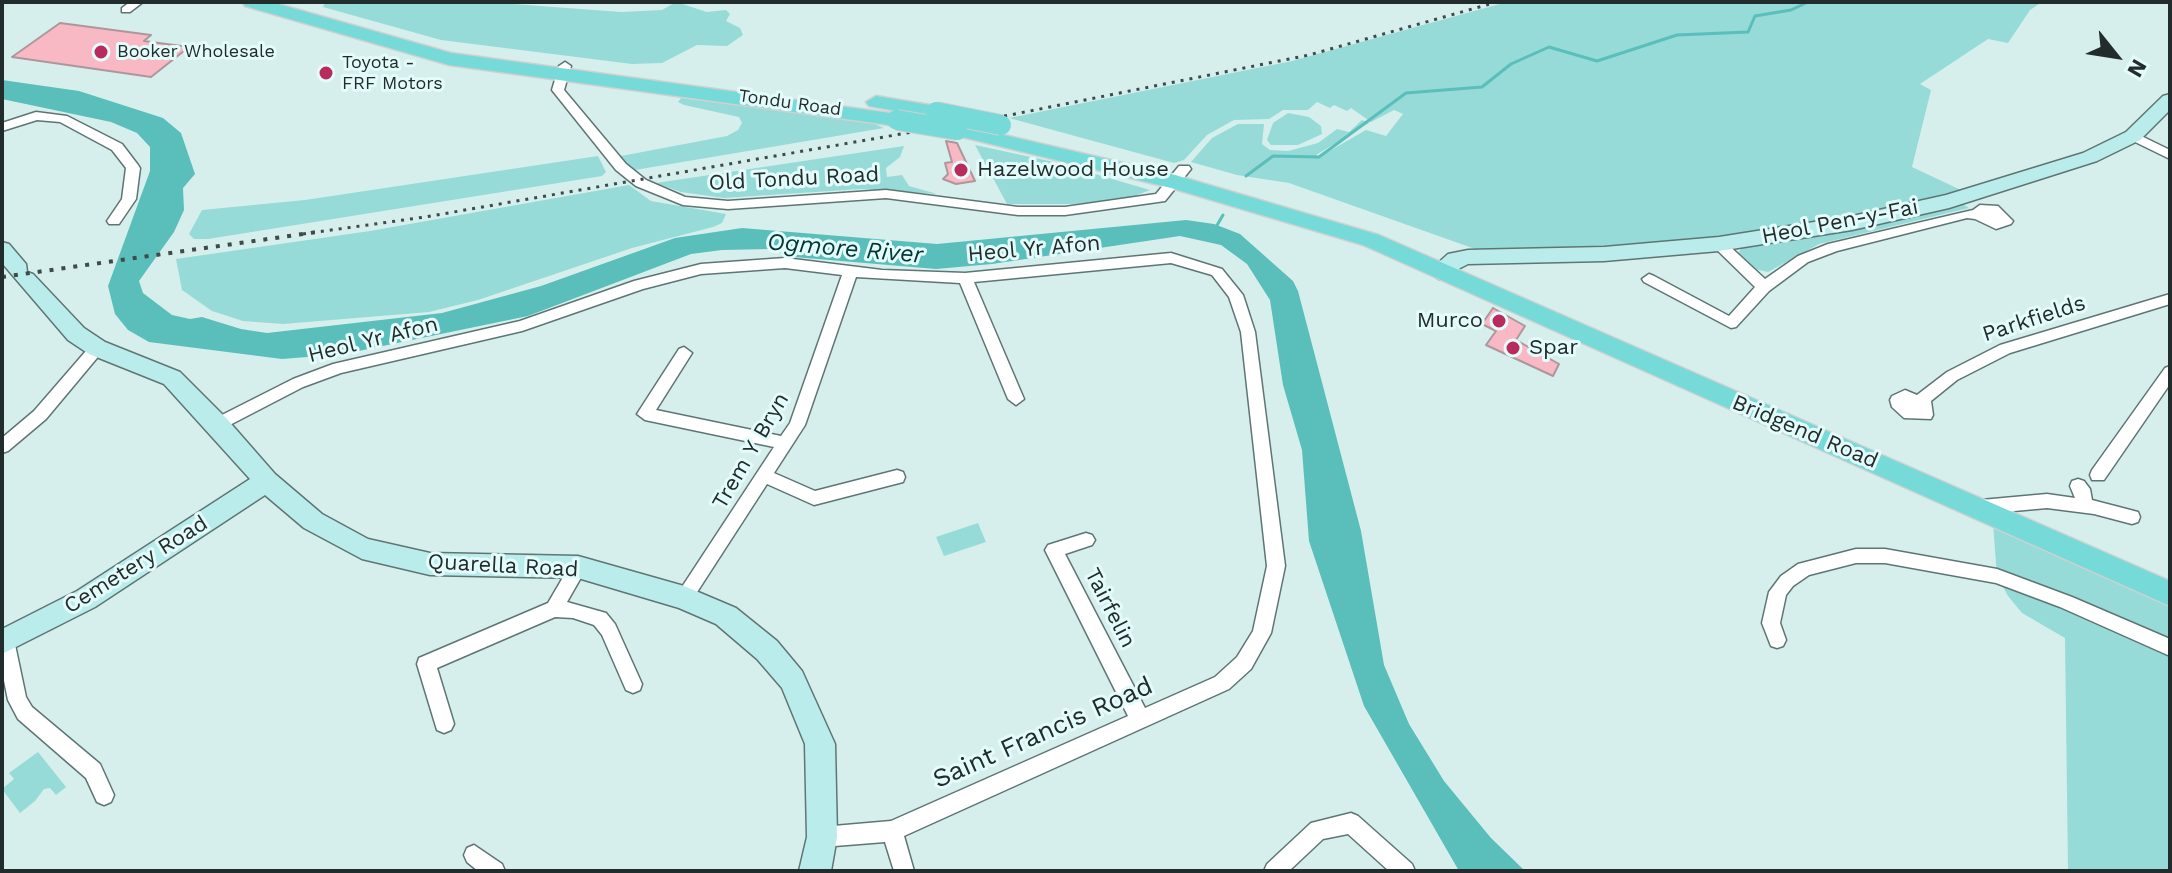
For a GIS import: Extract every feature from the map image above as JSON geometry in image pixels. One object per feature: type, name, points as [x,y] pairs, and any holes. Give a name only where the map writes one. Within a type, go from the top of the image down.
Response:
[{"type":"main road","name":"Tondu Road","points":[[251,2],[433,56],[562,71],[834,95],[1001,125],[1180,175],[1297,219],[1327,224],[1466,269]]},
{"type":"main road","name":"Tondu Road","points":[[294,2],[408,38],[562,71],[897,120],[1180,175]]},
{"type":"main road","name":"Bridgend Road","points":[[1466,269],[2170,594]]},
{"type":"street","points":[[126,10],[137,2]]},
{"type":"street","name":"Old Tondu Road","points":[[562,71],[558,90],[621,167],[641,183],[683,201],[728,205],[886,194],[1047,212],[1153,200],[1165,195],[1180,175]]},
{"type":"street","name":"Heol Pen-y-Fai","points":[[1466,269],[1719,244],[1852,223],[1949,201],[2070,166],[2133,136],[2170,100]]},
{"type":"street","points":[[2,127],[36,116],[63,119],[117,147],[133,168],[129,199],[114,221]]},
{"type":"street","points":[[2133,136],[2170,155]]},
{"type":"street","points":[[1649,279],[1731,323],[1764,287],[1803,259],[1833,247],[1932,222],[1978,215]]},
{"type":"street","points":[[1719,244],[1764,287]]},
{"type":"street","name":"Quarella Road","points":[[2,249],[76,334],[97,348],[172,378],[218,424],[266,481],[313,521],[362,548],[430,564],[578,567],[684,598],[726,616],[767,650],[792,680],[820,744],[822,837],[815,871]]},
{"type":"street","name":"Heol Yr Afon","points":[[218,424],[273,394],[338,368],[522,326],[639,285],[701,269],[785,263],[851,271],[965,278],[1171,258],[1207,266],[1230,283],[1248,332],[1276,566],[1262,633]]},
{"type":"street","name":"Trem Y Bryn","points":[[684,598],[797,425],[823,359],[851,271]]},
{"type":"street","points":[[965,278],[1016,399]]},
{"type":"street","name":"Parkfields","points":[[1921,400],[1952,376],[2005,349],[2170,299]]},
{"type":"street","points":[[2,447],[40,415],[97,348]]},
{"type":"street","points":[[684,353],[645,414],[786,443]]},
{"type":"street","points":[[2098,475],[2170,372]]},
{"type":"street","points":[[765,476],[814,498],[897,477]]},
{"type":"street","name":"Cemetery Road","points":[[4,641],[86,599],[266,481]]},
{"type":"street","points":[[2078,486],[2084,494],[2083,505]]},
{"type":"street","points":[[1981,507],[2029,500],[2083,505],[2132,517]]},
{"type":"street","name":"Tairfelin","points":[[1086,540],[1054,550],[1139,717]]},
{"type":"street","points":[[1777,640],[1771,623],[1778,592],[1787,581],[1804,569],[1830,562],[1856,556],[1885,556],[1997,576],[2066,602],[2170,648]]},
{"type":"street","points":[[554,609],[578,567]]},
{"type":"street","points":[[444,724],[426,664],[554,609],[573,610],[600,619],[633,684]]},
{"type":"street","name":"Saint Francis Road","points":[[822,837],[892,831],[1139,717],[1222,683],[1244,663],[1262,633]]},
{"type":"street","points":[[4,641],[17,700],[25,713],[93,771],[104,795]]},
{"type":"street","points":[[1274,871],[1318,830],[1351,823],[1405,871]]},
{"type":"street","points":[[892,831],[904,871]]},
{"type":"street","points":[[474,855],[495,871]]},
{"type":"shaded area","points":[[325,2],[486,2],[621,12],[662,10],[676,2],[707,12],[726,10],[730,14],[726,21],[740,28],[743,35],[727,46],[697,45],[662,63],[632,64],[441,40],[323,7]]},
{"type":"shaded area","points":[[1507,2],[2042,2],[2030,10],[2008,43],[1988,39],[1920,84],[1931,90],[1912,167],[1963,191],[1760,233],[1492,255],[1289,183],[1237,175],[1191,162],[1212,138],[1238,124],[1264,124],[1262,144],[1270,150],[1288,151],[1318,143],[1337,129],[1349,132],[1362,120],[1369,123],[1316,155],[1319,157],[1366,130],[1386,136],[1403,114],[1394,110],[1371,122],[1351,108],[1347,111],[1334,105],[1330,108],[1317,102],[1308,110],[1283,110],[1269,119],[1234,120],[1207,135],[1184,160],[1174,163],[1009,118],[1292,61]]},
{"type":"shaded area","points":[[681,98],[867,121],[884,128],[635,170],[621,160],[621,156],[727,136],[738,130],[742,123],[739,117],[684,105],[678,102]]},
{"type":"shaded area","points":[[1288,113],[1309,117],[1321,126],[1322,134],[1298,145],[1271,145],[1267,140],[1273,123]]},
{"type":"shaded area","points":[[975,145],[1054,162],[1150,190],[1127,199],[1076,204],[1007,204]]},
{"type":"shaded area","points":[[904,146],[900,157],[886,168],[887,177],[902,175],[909,186],[937,194],[861,189],[724,198],[681,192],[656,183]]},
{"type":"shaded area","points":[[598,156],[606,172],[602,176],[208,239],[194,239],[189,234],[202,210],[305,200]]},
{"type":"shaded area","points":[[629,185],[651,201],[726,214],[722,223],[713,227],[632,248],[478,300],[429,312],[283,324],[243,321],[212,311],[182,290],[176,259],[370,231]]},
{"type":"shaded area","points":[[1961,203],[1969,208],[1819,244],[1768,272],[1750,268],[1738,254],[1742,247]]},
{"type":"shaded area","points":[[978,523],[986,542],[944,556],[936,537]]},
{"type":"shaded area","points":[[1993,524],[2170,606],[2170,871],[2068,871],[2065,638],[2022,613],[2008,596],[1997,576]]},
{"type":"shaded area","points":[[38,752],[66,787],[56,795],[50,788],[44,789],[20,813],[2,789],[14,779],[9,773]]},
{"type":"water","name":"Ogmore River","points":[[2,80],[79,91],[163,118],[181,133],[195,174],[183,188],[184,210],[174,232],[139,281],[143,293],[172,315],[190,319],[202,317],[267,333],[442,313],[541,286],[675,238],[742,228],[937,244],[1186,220],[1214,224],[1240,234],[1293,281],[1298,291],[1361,531],[1384,665],[1409,724],[1444,781],[1491,838],[1525,871],[1459,871],[1364,706],[1309,541],[1302,450],[1283,385],[1270,300],[1247,264],[1221,245],[1180,236],[992,264],[936,269],[794,257],[770,249],[722,250],[691,254],[528,316],[344,354],[282,359],[149,342],[128,330],[115,314],[108,286],[150,171],[150,147],[137,133],[111,122],[2,99]]},
{"type":"building","name":"Booker Wholesale","points":[[60,23],[151,35],[144,41],[189,47],[151,77],[12,57]]},
{"type":"building","name":"Hazelwood House","points":[[946,141],[957,143],[975,181],[956,184],[943,179],[948,174],[945,163],[952,162]]},
{"type":"building","points":[[1493,308],[1525,326],[1516,340],[1559,364],[1553,376],[1486,345],[1496,331],[1482,324]]},
{"type":"waterway","points":[[1246,176],[1273,156],[1319,157],[1406,93],[1482,87],[1511,64],[1549,47],[1597,61],[1677,35],[1748,32],[1755,16],[1791,10],[1808,2]]},
{"type":"waterway","points":[[1216,227],[1223,215]]},
{"type":"railway","points":[[303,234],[425,217],[1010,115],[1309,55],[1497,2]]},
{"type":"railway","points":[[303,234],[317,232]]},
{"type":"railway","points":[[2,277],[303,234]]},
{"type":"place","name":"Booker Wholesale","points":[[101,52]]},
{"type":"place","name":"Toyota - FRF Motors","points":[[326,73]]},
{"type":"place","name":"Hazelwood House","points":[[961,170]]},
{"type":"place","name":"Murco","points":[[1499,321]]},
{"type":"place","name":"Spar","points":[[1513,348]]}]
